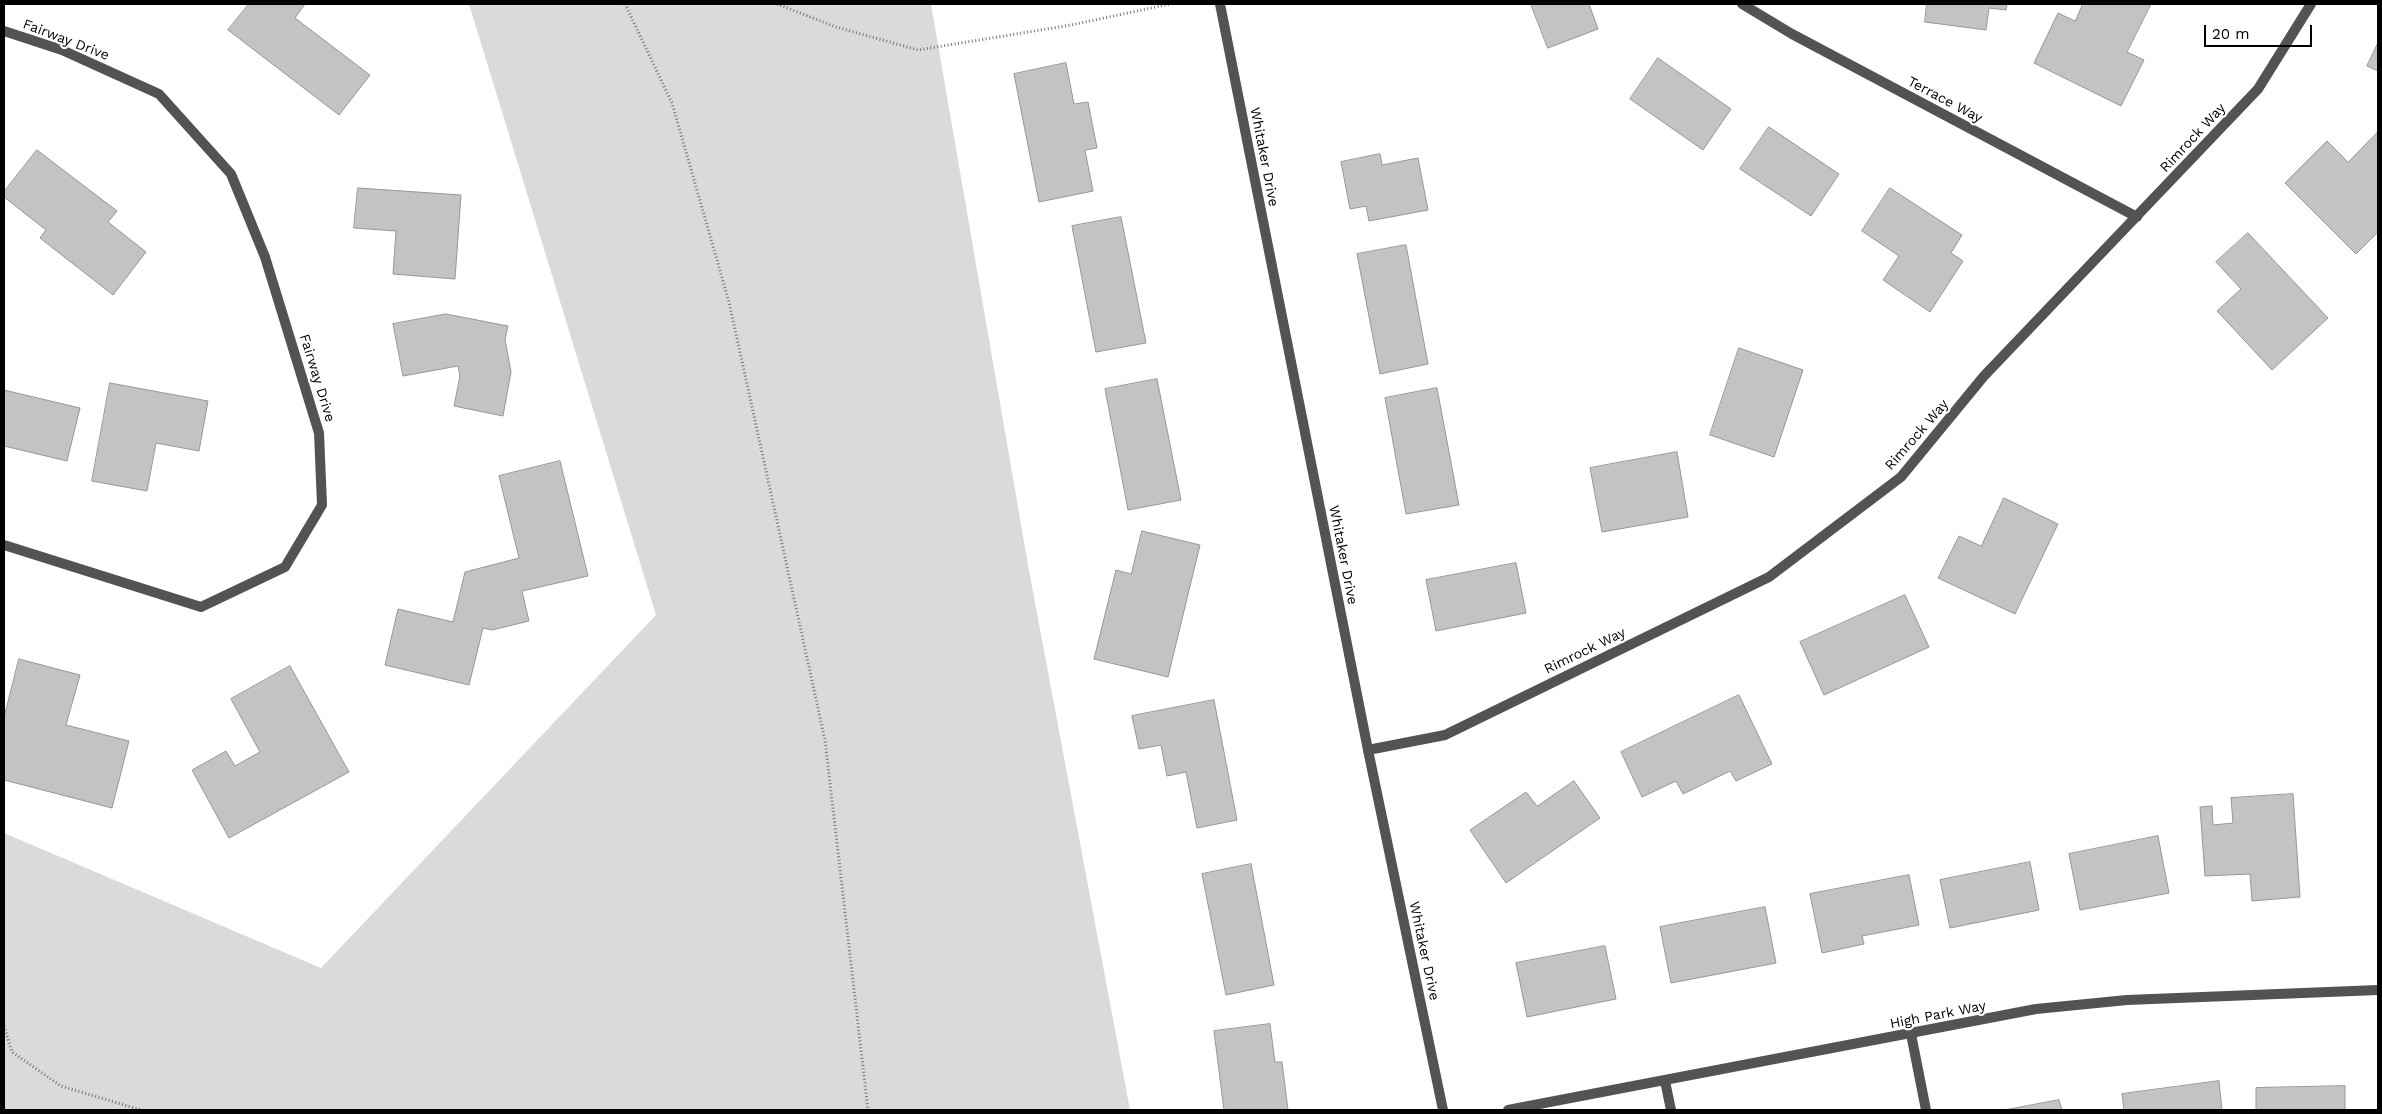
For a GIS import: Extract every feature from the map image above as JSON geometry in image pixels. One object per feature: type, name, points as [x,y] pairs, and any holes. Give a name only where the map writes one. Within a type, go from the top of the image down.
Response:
[{"type":"street","name":"Whitaker Drive","points":[[1220,4],[1368,750],[1443,1110]]},
{"type":"street","name":"Terrace Way","points":[[1742,4],[1792,34],[2137,217]]},
{"type":"street","name":"Rimrock Way","points":[[1368,750],[1445,735],[1769,577],[1901,477],[1984,376],[2258,89],[2311,4]]},
{"type":"street","name":"Fairway Drive","points":[[4,31],[62,50],[159,94],[231,174],[265,257],[319,433],[322,505],[285,567],[200,606],[4,545]]},
{"type":"street","name":"High Park Way","points":[[1508,1110],[2036,1009],[2127,1000],[2378,990]]},
{"type":"street","points":[[1911,1034],[1926,1110]]},
{"type":"street","points":[[1665,1081],[1672,1110]]},
{"type":"path","points":[[625,4],[672,103],[729,302],[825,740],[868,1110]]},
{"type":"path","points":[[777,4],[836,27],[918,50],[1071,25],[1170,4]]},
{"type":"path","points":[[4,1026],[12,1052],[61,1086],[141,1110]]},
{"type":"shaded area","points":[[469,4],[931,4],[1028,565],[1130,1110],[4,1110],[4,833],[321,968],[656,615]]},
{"type":"building","points":[[249,4],[305,4],[295,18],[370,75],[339,115],[228,30]]},
{"type":"building","points":[[1531,4],[1589,4],[1598,29],[1548,48]]},
{"type":"building","points":[[1927,4],[2007,4],[2006,10],[1989,8],[1986,30],[1925,22]]},
{"type":"building","points":[[2083,4],[2151,4],[2127,52],[2144,60],[2121,106],[2034,63],[2058,13],[2075,21]]},
{"type":"building","points":[[2378,43],[2378,71],[2367,66]]},
{"type":"building","points":[[1658,58],[1731,109],[1703,150],[1630,99]]},
{"type":"building","points":[[1066,63],[1074,104],[1088,102],[1097,148],[1085,150],[1093,191],[1039,202],[1014,74]]},
{"type":"building","points":[[1769,127],[1839,174],[1811,216],[1740,169]]},
{"type":"building","points":[[2378,132],[2378,232],[2356,254],[2285,183],[2327,141],[2348,162]]},
{"type":"building","points":[[37,150],[117,211],[108,222],[146,252],[113,295],[40,238],[46,230],[4,197],[4,192]]},
{"type":"building","points":[[1380,154],[1382,165],[1418,158],[1428,210],[1369,221],[1366,206],[1350,209],[1341,162]]},
{"type":"building","points":[[358,188],[461,195],[455,279],[393,274],[396,231],[354,228]]},
{"type":"building","points":[[1890,188],[1962,235],[1951,253],[1963,261],[1930,312],[1883,280],[1899,256],[1862,231]]},
{"type":"building","points":[[1121,217],[1146,343],[1096,352],[1072,226]]},
{"type":"building","points":[[2248,233],[2328,318],[2272,370],[2217,311],[2241,289],[2216,262]]},
{"type":"building","points":[[1406,245],[1428,364],[1380,374],[1357,254]]},
{"type":"building","points":[[446,314],[508,326],[505,339],[511,372],[503,416],[454,406],[460,376],[458,366],[403,376],[393,324]]},
{"type":"building","points":[[1739,348],[1803,370],[1774,457],[1710,435]]},
{"type":"building","points":[[1157,379],[1181,500],[1128,510],[1105,389]]},
{"type":"building","points":[[110,383],[208,401],[199,451],[156,443],[147,491],[92,481]]},
{"type":"building","points":[[1437,388],[1459,505],[1406,514],[1385,398]]},
{"type":"building","points":[[4,390],[80,408],[67,461],[4,446]]},
{"type":"building","points":[[1677,452],[1688,517],[1602,532],[1590,468]]},
{"type":"building","points":[[560,461],[588,576],[522,591],[529,621],[492,630],[483,628],[469,685],[385,665],[398,609],[453,622],[465,572],[519,558],[499,476]]},
{"type":"building","points":[[2004,498],[2058,524],[2015,614],[1938,578],[1959,536],[1981,546]]},
{"type":"building","points":[[1142,531],[1200,545],[1168,677],[1094,659],[1116,570],[1131,574]]},
{"type":"building","points":[[1516,563],[1526,613],[1436,631],[1426,580]]},
{"type":"building","points":[[1905,595],[1929,647],[1824,695],[1800,642]]},
{"type":"building","points":[[19,659],[80,675],[66,725],[129,741],[112,808],[4,780],[4,718]]},
{"type":"building","points":[[290,666],[349,772],[229,838],[192,770],[226,751],[235,766],[260,752],[231,699]]},
{"type":"building","points":[[1739,695],[1772,764],[1736,781],[1730,771],[1683,794],[1676,781],[1642,797],[1621,752]]},
{"type":"building","points":[[1214,700],[1237,820],[1197,828],[1186,772],[1167,776],[1161,745],[1139,749],[1132,716]]},
{"type":"building","points":[[1574,781],[1600,818],[1506,883],[1470,830],[1526,792],[1537,806]]},
{"type":"building","points":[[2293,794],[2300,897],[2252,901],[2250,874],[2205,876],[2200,807],[2212,806],[2213,825],[2233,823],[2231,798]]},
{"type":"building","points":[[2158,836],[2169,893],[2080,910],[2069,854]]},
{"type":"building","points":[[2030,862],[2039,910],[1950,928],[1940,880]]},
{"type":"building","points":[[1251,864],[1274,985],[1226,995],[1202,874]]},
{"type":"building","points":[[1909,875],[1919,925],[1862,936],[1864,944],[1822,953],[1810,894]]},
{"type":"building","points":[[1765,907],[1776,963],[1671,983],[1660,927]]},
{"type":"building","points":[[1605,946],[1616,999],[1527,1017],[1516,963]]},
{"type":"building","points":[[1270,1024],[1275,1062],[1282,1062],[1288,1110],[1224,1110],[1214,1031]]},
{"type":"building","points":[[2219,1081],[2222,1110],[2124,1110],[2122,1094]]},
{"type":"building","points":[[2345,1086],[2345,1110],[2256,1110],[2256,1088]]},
{"type":"building","points":[[2059,1100],[2062,1110],[2005,1110]]}]
